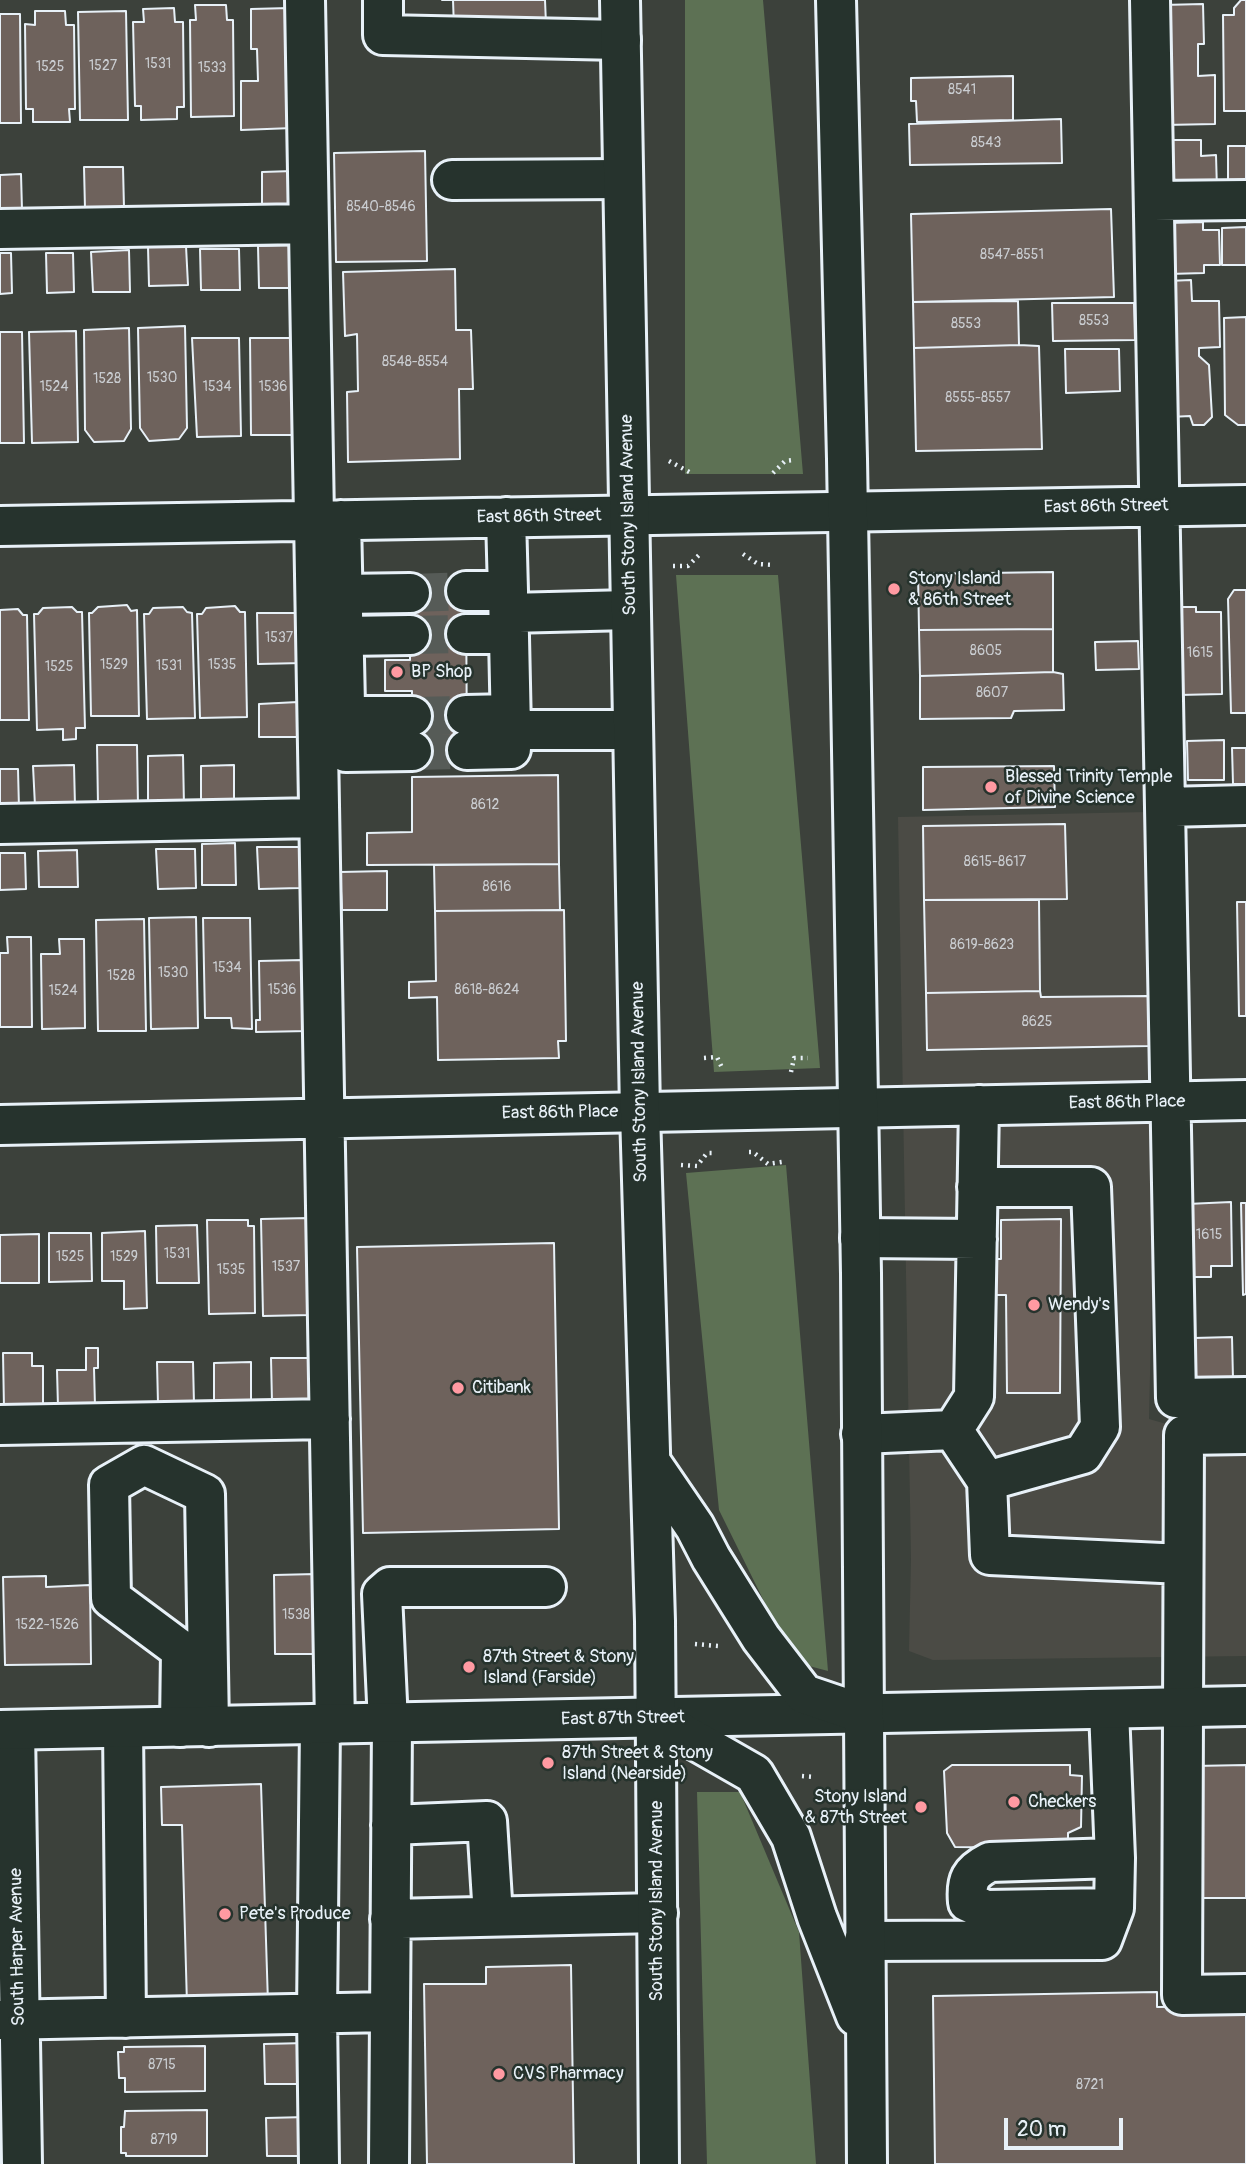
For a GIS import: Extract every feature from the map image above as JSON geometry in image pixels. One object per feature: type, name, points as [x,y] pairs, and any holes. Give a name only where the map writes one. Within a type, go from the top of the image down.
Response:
[{"type":"main road","points":[[305,0],[308,224],[327,520],[319,818],[330,1419],[327,1724],[317,2015],[319,2164]]},
{"type":"main road","points":[[383,0],[383,35],[621,40]]},
{"type":"main road","name":"South Stony Island Avenue","points":[[620,0],[640,1112],[652,1464],[659,2164]]},
{"type":"main road","points":[[836,0],[860,1238],[867,2164]]},
{"type":"main road","points":[[1150,0],[1176,1398],[1246,1398]]},
{"type":"main road","points":[[452,180],[623,179]]},
{"type":"main road","points":[[1154,201],[1246,200]]},
{"type":"main road","points":[[0,229],[308,224]]},
{"type":"main road","name":"East 86th Street","points":[[0,526],[1246,505]]},
{"type":"main road","points":[[467,732],[511,749],[506,517]]},
{"type":"main road","points":[[327,520],[343,594],[346,752],[412,733]]},
{"type":"main road","points":[[466,592],[509,612],[630,611]]},
{"type":"main road","points":[[343,594],[410,593]]},
{"type":"main road","points":[[466,634],[509,612]]},
{"type":"main road","points":[[344,636],[410,635]]},
{"type":"main road","points":[[511,722],[633,730]]},
{"type":"main road","points":[[1165,807],[1246,806]]},
{"type":"main road","points":[[0,824],[319,818]]},
{"type":"main road","name":"East 86th Place","points":[[0,1125],[1246,1100]]},
{"type":"main road","points":[[953,1430],[974,1397],[979,1105]]},
{"type":"main road","points":[[977,1187],[1091,1187],[1100,1427],[1083,1454],[987,1481]]},
{"type":"main road","points":[[860,1238],[977,1239]]},
{"type":"main road","points":[[0,1424],[330,1419]]},
{"type":"main road","points":[[862,1434],[953,1430]]},
{"type":"main road","points":[[953,1430],[987,1481],[990,1555],[1183,1564]]},
{"type":"main road","points":[[1246,1434],[1184,1435],[1182,1995],[1246,1994]]},
{"type":"main road","points":[[652,1464],[695,1527],[761,1638],[804,1694],[863,1714]]},
{"type":"main road","points":[[144,1465],[205,1494],[195,1727],[181,1650],[111,1598],[109,1485],[144,1465]]},
{"type":"main road","points":[[389,2164],[390,1723],[382,1594],[390,1587],[546,1587]]},
{"type":"main road","name":"East 87th Street","points":[[7,1730],[1246,1706]]},
{"type":"main road","points":[[864,1941],[1102,1940],[1114,1908],[1115,1858],[1109,1710]]},
{"type":"main road","points":[[656,1718],[754,1774],[790,1837],[817,1917],[864,2038]]},
{"type":"main road","points":[[122,1728],[126,2018]]},
{"type":"main road","name":"South Harper Avenue","points":[[7,1730],[10,2020],[22,2164]]},
{"type":"main road","points":[[391,1825],[486,1821],[494,1916]]},
{"type":"main road","points":[[1114,1908],[986,1910],[968,1902],[966,1885],[977,1869],[990,1862],[1115,1858]]},
{"type":"main road","points":[[390,1936],[494,1916],[657,1913]]},
{"type":"main road","points":[[10,2020],[389,2012]]},
{"type":"path","points":[[731,553],[742,553],[758,564],[774,565]]},
{"type":"path","points":[[673,566],[688,566],[698,554],[709,554]]},
{"type":"path","points":[[741,1152],[753,1152],[768,1164],[782,1162]]},
{"type":"path","points":[[681,1165],[697,1166],[707,1153],[719,1153]]},
{"type":"shaded area","points":[[1149,812],[1157,1066],[1149,1419],[1170,1425],[1246,1423],[1246,1656],[933,1660],[909,1651],[911,1559],[898,817]]},
{"type":"green space","points":[[685,0],[763,0],[803,474],[685,474]]},
{"type":"green space","points":[[676,575],[778,575],[820,1068],[714,1072]]},
{"type":"green space","points":[[786,1165],[828,1671],[794,1662],[719,1510],[686,1173]]},
{"type":"green space","points":[[697,1792],[740,1792],[799,1932],[816,2164],[707,2164]]},
{"type":"building","points":[[453,0],[545,0],[546,24],[454,28]]},
{"type":"building","points":[[1241,0],[1246,0],[1246,111],[1224,111],[1223,15],[1234,15],[1234,8]]},
{"type":"building","points":[[1203,4],[1204,44],[1198,44],[1198,76],[1215,75],[1215,124],[1164,125],[1162,5]]},
{"type":"building","points":[[195,5],[226,5],[227,20],[233,20],[234,116],[191,117],[190,20],[196,20]]},
{"type":"building","points":[[174,8],[175,22],[183,22],[184,107],[177,107],[177,119],[141,120],[141,106],[135,106],[133,22],[144,22],[143,9]]},
{"type":"building","points":[[290,8],[293,128],[241,130],[241,81],[258,81],[257,49],[251,49],[251,9]]},
{"type":"building","points":[[35,11],[65,11],[66,25],[74,25],[75,109],[69,109],[70,122],[33,122],[33,109],[26,109],[25,24],[35,25]]},
{"type":"building","points":[[126,11],[128,120],[80,120],[78,12]]},
{"type":"building","points":[[0,14],[20,14],[21,123],[0,123]]},
{"type":"building","points":[[1013,76],[1013,120],[917,122],[916,101],[911,101],[911,78]]},
{"type":"building","points":[[1061,119],[1062,163],[910,165],[909,124]]},
{"type":"building","points":[[1164,140],[1201,140],[1201,156],[1216,155],[1217,190],[1166,191]]},
{"type":"building","points":[[1228,146],[1246,146],[1246,188],[1228,189]]},
{"type":"building","points":[[425,151],[427,261],[336,262],[334,153]]},
{"type":"building","points":[[84,167],[123,167],[124,208],[85,209]]},
{"type":"building","points":[[293,171],[294,207],[262,208],[262,172]]},
{"type":"building","points":[[21,174],[22,210],[0,210],[0,175]]},
{"type":"building","points":[[1111,209],[1114,297],[913,302],[911,214]]},
{"type":"building","points":[[1203,222],[1203,230],[1219,230],[1220,265],[1204,265],[1204,273],[1169,274],[1169,223]]},
{"type":"building","points":[[1246,227],[1246,265],[1222,265],[1222,228]]},
{"type":"building","points":[[295,245],[296,288],[259,288],[258,246]]},
{"type":"building","points":[[186,246],[188,285],[149,286],[148,247]]},
{"type":"building","points":[[200,249],[239,249],[240,290],[201,290]]},
{"type":"building","points":[[129,250],[130,292],[93,292],[91,252]]},
{"type":"building","points":[[0,253],[11,253],[12,293],[0,294]]},
{"type":"building","points":[[46,253],[73,253],[74,292],[47,293]]},
{"type":"building","points":[[455,269],[456,330],[471,330],[473,389],[459,389],[460,459],[348,462],[347,392],[358,391],[357,334],[345,336],[343,272]]},
{"type":"building","points":[[1191,280],[1192,301],[1219,301],[1220,347],[1199,348],[1199,356],[1209,365],[1212,417],[1204,425],[1193,425],[1190,416],[1170,417],[1168,281]]},
{"type":"building","points":[[1018,301],[1019,345],[914,348],[913,302]]},
{"type":"building","points":[[1052,303],[1134,303],[1135,340],[1053,341]]},
{"type":"building","points":[[1246,317],[1246,425],[1238,425],[1225,415],[1224,318]]},
{"type":"building","points":[[185,326],[187,428],[179,439],[149,441],[140,428],[138,328]]},
{"type":"building","points":[[129,328],[131,429],[124,441],[94,442],[85,430],[84,330]]},
{"type":"building","points":[[76,331],[78,442],[32,443],[29,332]]},
{"type":"building","points":[[0,332],[22,332],[24,443],[0,443]]},
{"type":"building","points":[[192,338],[239,338],[241,436],[197,437]]},
{"type":"building","points":[[250,338],[296,338],[296,435],[251,435]]},
{"type":"building","points":[[1039,346],[1042,449],[916,451],[914,348]]},
{"type":"building","points":[[1065,349],[1119,349],[1120,391],[1066,393]]},
{"type":"building","points":[[1053,572],[1053,629],[919,630],[918,574]]},
{"type":"building","points":[[466,586],[467,760],[412,760],[412,691],[385,691],[385,660],[410,660],[410,587]]},
{"type":"building","points":[[1234,590],[1246,590],[1246,713],[1231,713],[1228,599]]},
{"type":"building","points":[[127,605],[131,611],[137,610],[139,716],[91,716],[89,613],[98,607]]},
{"type":"building","points":[[235,606],[240,612],[245,612],[247,717],[200,718],[197,614],[202,614],[206,608]]},
{"type":"building","points":[[72,607],[77,612],[82,612],[85,728],[76,728],[76,739],[63,740],[63,729],[37,730],[34,614],[38,614],[43,608]]},
{"type":"building","points":[[183,607],[192,613],[195,718],[147,719],[144,614],[149,614],[153,608]]},
{"type":"building","points":[[1178,607],[1196,607],[1196,612],[1221,612],[1222,694],[1179,695]]},
{"type":"building","points":[[18,609],[23,615],[27,615],[29,720],[0,720],[0,610]]},
{"type":"building","points":[[257,613],[300,613],[302,663],[258,664]]},
{"type":"building","points":[[1053,629],[1053,672],[920,676],[919,630]]},
{"type":"building","points":[[1138,641],[1139,669],[1096,670],[1095,642]]},
{"type":"building","points":[[1053,672],[1063,674],[1064,710],[1014,711],[1011,718],[920,719],[920,676]]},
{"type":"building","points":[[298,702],[299,737],[259,737],[259,704]]},
{"type":"building","points":[[1224,740],[1224,780],[1188,780],[1187,741]]},
{"type":"building","points":[[97,745],[137,745],[138,805],[98,805]]},
{"type":"building","points":[[1232,748],[1246,748],[1246,784],[1233,784]]},
{"type":"building","points":[[183,755],[184,806],[148,807],[148,756]]},
{"type":"building","points":[[74,765],[75,806],[35,806],[33,766]]},
{"type":"building","points":[[234,765],[234,803],[201,803],[201,766]]},
{"type":"building","points":[[1054,766],[1055,807],[923,810],[923,767]]},
{"type":"building","points":[[0,769],[18,769],[19,809],[0,809]]},
{"type":"building","points":[[558,775],[559,864],[367,865],[367,833],[412,832],[412,777]]},
{"type":"building","points":[[1065,824],[1067,899],[924,900],[923,826]]},
{"type":"building","points":[[235,843],[236,885],[202,885],[202,844]]},
{"type":"building","points":[[257,847],[300,847],[300,888],[259,889]]},
{"type":"building","points":[[156,849],[195,849],[196,888],[158,889]]},
{"type":"building","points":[[77,850],[78,887],[39,887],[38,851]]},
{"type":"building","points":[[0,853],[25,853],[26,889],[0,890]]},
{"type":"building","points":[[559,864],[560,910],[435,911],[434,865]]},
{"type":"building","points":[[387,871],[387,910],[342,910],[340,872]]},
{"type":"building","points":[[924,900],[1039,900],[1040,991],[926,993]]},
{"type":"building","points":[[1237,902],[1246,902],[1246,1016],[1239,1016]]},
{"type":"building","points":[[564,910],[566,1041],[558,1041],[559,1058],[438,1060],[437,997],[409,998],[409,982],[436,981],[435,911]]},
{"type":"building","points":[[196,917],[198,1028],[151,1029],[149,918]]},
{"type":"building","points":[[203,918],[250,918],[252,1029],[232,1028],[231,1018],[205,1018]]},
{"type":"building","points":[[144,919],[146,1031],[98,1031],[96,920]]},
{"type":"building","points":[[7,937],[31,937],[32,1027],[0,1027],[0,953],[8,953]]},
{"type":"building","points":[[59,939],[84,939],[85,1028],[42,1029],[41,954],[60,954]]},
{"type":"building","points":[[303,960],[309,1031],[256,1032],[256,1020],[260,1020],[259,961]]},
{"type":"building","points":[[1040,991],[1041,997],[1148,996],[1149,1046],[927,1050],[926,993]]},
{"type":"building","points":[[1231,1202],[1232,1266],[1211,1266],[1211,1277],[1188,1277],[1187,1204]]},
{"type":"building","points":[[1241,1203],[1246,1203],[1246,1294],[1243,1295]]},
{"type":"building","points":[[309,1218],[310,1315],[263,1316],[261,1219]]},
{"type":"building","name":"Wendy's","points":[[1061,1219],[1060,1393],[1007,1393],[1006,1295],[996,1295],[995,1259],[1001,1259],[1001,1220]]},
{"type":"building","points":[[207,1220],[248,1220],[248,1226],[254,1226],[255,1313],[209,1314]]},
{"type":"building","points":[[197,1225],[199,1283],[157,1283],[156,1226]]},
{"type":"building","points":[[145,1231],[147,1308],[124,1309],[124,1281],[102,1281],[102,1233]]},
{"type":"building","points":[[49,1233],[91,1233],[92,1281],[49,1282]]},
{"type":"building","points":[[39,1234],[39,1283],[0,1283],[0,1235]]},
{"type":"building","name":"Citibank","points":[[554,1243],[559,1529],[363,1533],[357,1247]]},
{"type":"building","points":[[1232,1337],[1233,1379],[1195,1379],[1194,1338]]},
{"type":"building","points":[[86,1348],[98,1348],[98,1368],[94,1368],[95,1406],[58,1407],[57,1370],[86,1370]]},
{"type":"building","points":[[3,1353],[32,1353],[32,1366],[43,1366],[43,1408],[4,1409]]},
{"type":"building","points":[[271,1358],[311,1358],[312,1402],[272,1403]]},
{"type":"building","points":[[157,1362],[193,1362],[194,1404],[158,1404]]},
{"type":"building","points":[[251,1362],[251,1402],[214,1402],[214,1363]]},
{"type":"building","points":[[316,1574],[318,1654],[275,1654],[274,1575]]},
{"type":"building","points":[[46,1576],[46,1587],[90,1585],[91,1664],[5,1665],[3,1577]]},
{"type":"building","name":"Checkers","points":[[952,1765],[1070,1765],[1070,1775],[1082,1776],[1081,1827],[1068,1833],[1068,1848],[955,1847],[947,1833],[944,1771]]},
{"type":"building","points":[[1246,1765],[1246,1898],[1196,1898],[1194,1766]]},
{"type":"building","name":"Pete's Produce","points":[[261,1784],[268,2003],[187,2005],[182,1825],[162,1825],[161,1787]]},
{"type":"building","name":"CVS Pharmacy","points":[[571,1965],[574,2164],[427,2164],[424,1984],[486,1984],[486,1967]]},
{"type":"building","points":[[1157,1992],[1157,2007],[1246,2006],[1246,2164],[935,2164],[933,1996]]},
{"type":"building","points":[[306,2043],[306,2084],[265,2084],[264,2044]]},
{"type":"building","points":[[205,2046],[205,2091],[125,2092],[125,2078],[119,2078],[118,2052],[124,2052],[124,2047]]},
{"type":"building","points":[[207,2110],[207,2156],[126,2156],[126,2153],[121,2153],[121,2127],[124,2127],[125,2111]]},
{"type":"building","points":[[307,2117],[308,2156],[267,2156],[266,2118]]},
{"type":"tunnel","points":[[410,593],[466,591]]},
{"type":"tunnel","points":[[410,635],[466,634]]},
{"type":"tunnel","points":[[412,716],[466,715]]},
{"type":"tunnel","points":[[412,751],[467,750]]},
{"type":"place","name":"Stony Island & 86th Street","points":[[894,589]]},
{"type":"place","name":"BP Shop","points":[[397,672]]},
{"type":"place","name":"Blessed Trinity Temple of Divine Science","points":[[991,787]]},
{"type":"place","name":"Wendy's","points":[[1034,1305]]},
{"type":"place","name":"Citibank","points":[[458,1388]]},
{"type":"place","name":"87th Street & Stony Island (Farside)","points":[[469,1667]]},
{"type":"place","name":"87th Street & Stony Island (Nearside)","points":[[548,1763]]},
{"type":"place","name":"Checkers","points":[[1014,1802]]},
{"type":"place","name":"Stony Island & 87th Street","points":[[921,1807]]},
{"type":"place","name":"Pete's Produce","points":[[225,1914]]},
{"type":"place","name":"CVS Pharmacy","points":[[499,2074]]}]
